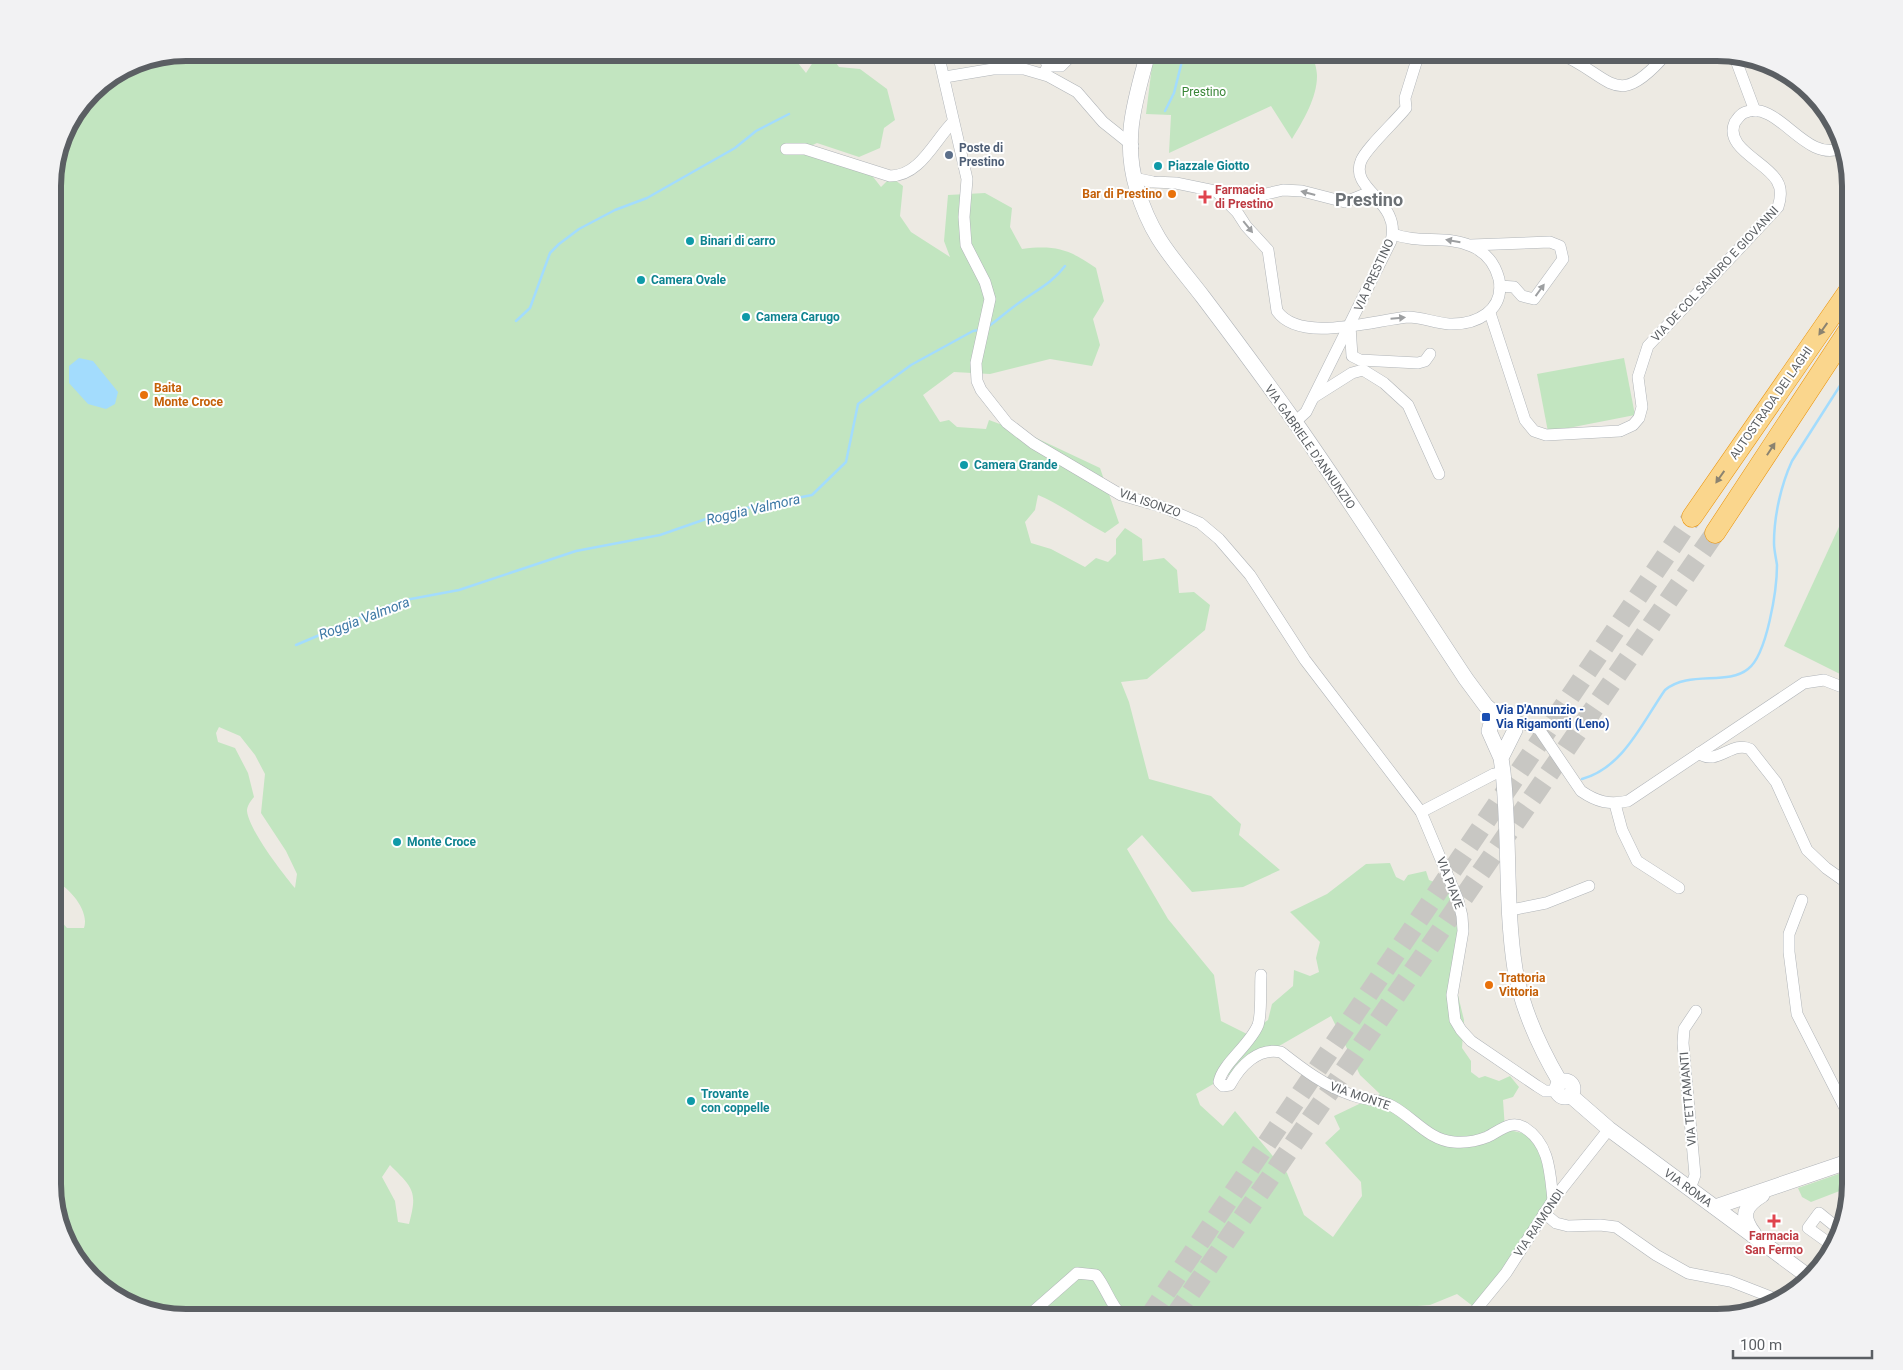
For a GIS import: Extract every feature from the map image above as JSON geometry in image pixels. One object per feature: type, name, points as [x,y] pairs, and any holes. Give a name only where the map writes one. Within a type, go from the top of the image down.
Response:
[{"type":"highway","name":"AUTOSTRADA DEI LAGHI","points":[[1692,517],[1842,301]]},
{"type":"highway","name":"AUTOSTRADA DEI LAGHI","points":[[1715,533],[1842,340]]},
{"type":"main road","name":"VIA GABRIELE D'ANNUNZIO","points":[[1135,160],[1122,132],[1138,89],[1146,61]]},
{"type":"main road","name":"VIA GABRIELE D'ANNUNZIO","points":[[1138,89],[1136,181],[1148,222],[1162,247],[1202,296],[1295,422],[1486,706],[1509,726]]},
{"type":"main road","name":"VIA GABRIELE D'ANNUNZIO","points":[[1502,765],[1494,739],[1489,731],[1509,726]]},
{"type":"main road","points":[[1502,765],[1509,726]]},
{"type":"main road","name":"VIA ROMA","points":[[1502,765],[1506,798],[1515,970],[1524,1003],[1537,1038],[1562,1089],[1609,1129],[1804,1273]]},
{"type":"main road","points":[[1715,1207],[1768,1191],[1842,1165]]},
{"type":"main road","points":[[1758,1239],[1746,1225],[1745,1215],[1748,1206],[1768,1191]]},
{"type":"street","name":"VIA ISONZO","points":[[941,61],[946,77],[953,122],[967,179],[964,217],[966,245],[985,282],[990,299],[976,372],[979,386],[988,402],[1007,423],[1033,443],[1099,482],[1121,494],[1163,507],[1200,523],[1220,539],[1250,575],[1305,660]]},
{"type":"street","points":[[1044,61],[1046,70],[1077,92],[1122,132],[1122,143],[1135,160]]},
{"type":"street","points":[[946,77],[994,69],[1046,70],[1061,66],[1066,61]]},
{"type":"street","name":"VIA PRESTINO","points":[[1295,422],[1306,412],[1350,326],[1393,234],[1390,213],[1370,192],[1361,178],[1361,161],[1406,108],[1405,98],[1416,61]]},
{"type":"street","points":[[1574,61],[1607,82],[1618,85],[1642,80],[1659,61]]},
{"type":"street","points":[[1737,63],[1754,111],[1766,113],[1814,147],[1830,151],[1836,150]]},
{"type":"street","name":"VIA DE COL SANDRO E GIOVANNI","points":[[1490,313],[1524,420],[1534,431],[1546,435],[1620,431],[1633,425],[1639,418],[1642,407],[1638,377],[1648,346],[1778,207],[1781,198],[1777,181],[1738,145],[1733,133],[1736,120],[1747,111],[1754,111]]},
{"type":"street","points":[[786,149],[804,149],[890,176],[901,176],[914,168],[953,122]]},
{"type":"street","points":[[1136,181],[1176,183],[1239,196],[1257,196],[1283,190],[1302,191],[1345,202],[1370,192]]},
{"type":"street","points":[[1216,191],[1237,212],[1246,226],[1268,250],[1274,280],[1275,304],[1282,317],[1295,326],[1350,326],[1411,317],[1447,324],[1464,324],[1490,313],[1496,305],[1500,286],[1492,263],[1484,253],[1470,245],[1454,240],[1438,239],[1424,241],[1393,234]]},
{"type":"street","points":[[1470,245],[1550,242],[1560,246],[1563,259],[1534,299],[1522,296],[1514,287],[1500,286]]},
{"type":"street","points":[[1350,326],[1352,356],[1360,360],[1418,363],[1425,360],[1430,354]]},
{"type":"street","points":[[1312,398],[1352,373],[1363,370],[1384,383],[1408,404],[1439,474]]},
{"type":"street","name":"VIA PIAVE","points":[[1305,660],[1421,812],[1458,900],[1462,916],[1463,931],[1452,995],[1456,1020],[1461,1030],[1471,1041],[1545,1091],[1562,1089]]},
{"type":"street","points":[[1509,726],[1539,729],[1582,791],[1592,798],[1615,804],[1628,801],[1804,683],[1824,680],[1842,687]]},
{"type":"street","points":[[1699,753],[1710,758],[1738,747],[1744,746],[1750,749],[1776,782],[1807,850],[1826,868],[1842,879]]},
{"type":"street","points":[[1421,812],[1494,774],[1502,765]]},
{"type":"street","points":[[1615,804],[1622,830],[1637,861],[1679,888]]},
{"type":"street","points":[[1511,910],[1546,903],[1589,886]]},
{"type":"street","points":[[1802,900],[1789,934],[1797,1014],[1842,1102]]},
{"type":"street","name":"VIA MONTE","points":[[1261,975],[1259,1000],[1261,1014],[1257,1027],[1236,1057],[1220,1073],[1219,1082],[1223,1086],[1230,1085],[1236,1072],[1250,1058],[1276,1050],[1282,1052],[1325,1084],[1359,1098],[1392,1106],[1418,1126],[1437,1137],[1451,1142],[1476,1140],[1505,1126],[1517,1124],[1526,1129],[1546,1152],[1553,1200]]},
{"type":"street","name":"VIA TETTAMANTI","points":[[1690,1189],[1695,1175],[1683,1042],[1684,1029],[1696,1011]]},
{"type":"street","name":"VIA RAIMONDI","points":[[1477,1309],[1506,1273],[1553,1200],[1609,1129]]},
{"type":"street","points":[[1544,1213],[1556,1223],[1568,1226],[1600,1225],[1616,1227],[1656,1255],[1688,1273],[1730,1281],[1770,1297]]},
{"type":"street","points":[[1827,1242],[1808,1228],[1819,1214],[1834,1226]]},
{"type":"street","points":[[1037,1309],[1077,1273],[1096,1276],[1115,1309]]},
{"type":"green space","points":[[186,61],[796,61],[806,73],[814,61],[835,61],[839,67],[860,69],[887,89],[895,120],[884,128],[880,148],[859,157],[817,143],[795,153],[818,153],[870,173],[881,187],[891,177],[903,186],[900,216],[911,232],[950,257],[944,241],[948,195],[985,193],[1012,208],[1010,227],[1022,249],[1053,248],[1061,250],[1078,256],[1096,268],[1104,301],[1093,319],[1100,345],[1092,366],[1050,359],[990,374],[954,372],[923,395],[940,422],[949,420],[957,427],[986,429],[989,420],[1032,436],[1100,468],[1119,523],[1105,533],[1038,495],[1035,510],[1025,522],[1031,543],[1051,549],[1085,567],[1096,558],[1108,562],[1116,554],[1116,539],[1125,528],[1142,539],[1143,561],[1164,558],[1177,570],[1179,593],[1194,592],[1210,605],[1205,630],[1147,679],[1121,682],[1129,702],[1149,779],[1211,796],[1241,824],[1239,835],[1280,870],[1243,887],[1192,892],[1142,835],[1127,849],[1168,919],[1214,975],[1221,1021],[1247,1034],[1268,1020],[1272,1004],[1293,986],[1294,970],[1310,976],[1319,972],[1316,958],[1320,942],[1290,912],[1327,894],[1366,864],[1390,863],[1396,877],[1404,881],[1408,875],[1426,871],[1429,880],[1449,888],[1458,933],[1456,987],[1464,1020],[1462,1048],[1471,1061],[1471,1072],[1479,1078],[1485,1076],[1499,1081],[1510,1076],[1519,1087],[1513,1097],[1503,1100],[1505,1129],[1526,1134],[1544,1157],[1549,1197],[1518,1254],[1474,1307],[1457,1294],[1430,1305],[1405,1307],[1402,1309],[186,1309],[162,1306],[131,1296],[110,1283],[98,1272],[87,1260],[74,1239],[64,1208],[62,1192],[62,922],[67,928],[84,928],[85,921],[81,906],[62,886],[62,170],[74,131],[92,104],[117,82],[131,74],[170,62]],"holes":[[[219,727],[240,736],[255,755],[265,774],[261,813],[286,851],[297,874],[295,888],[267,851],[249,819],[247,811],[254,797],[248,773],[235,748],[218,742],[216,733]],[[1331,1016],[1360,1075],[1380,1094],[1334,1116],[1340,1129],[1325,1143],[1361,1182],[1362,1196],[1333,1237],[1304,1215],[1287,1173],[1235,1111],[1223,1126],[1200,1105],[1196,1094]],[[390,1165],[404,1179],[413,1197],[409,1224],[398,1222],[395,1201],[382,1177]]]},
{"type":"green space","name":"Prestino","points":[[1154,61],[1314,61],[1317,73],[1315,93],[1305,117],[1292,139],[1271,106],[1169,153],[1171,115],[1146,114]]},
{"type":"green space","points":[[1624,358],[1635,415],[1548,432],[1537,374]]},
{"type":"green space","points":[[1842,520],[1842,675],[1784,646]]},
{"type":"green space","points":[[1842,1173],[1841,1190],[1811,1202],[1802,1197],[1798,1188]]},
{"type":"water","points":[[79,358],[93,361],[118,392],[115,404],[106,409],[88,404],[69,383],[69,366]]},
{"type":"waterway","name":"Roggia Valmora","points":[[1165,111],[1174,93],[1182,61]]},
{"type":"waterway","points":[[516,321],[530,308],[550,253],[559,244],[579,229],[615,210],[647,198],[735,148],[756,131],[789,114]]},
{"type":"waterway","name":"Roggia Valmora","points":[[989,326],[1051,281],[1065,266]]},
{"type":"waterway","name":"Roggia Valmora","points":[[296,645],[400,601],[459,590],[576,551],[660,535],[726,512],[812,495],[846,462],[858,404],[911,365],[973,331],[979,330]]},
{"type":"waterway","points":[[1582,779],[1609,765],[1620,755],[1665,690],[1685,681],[1730,677],[1748,669],[1755,661],[1766,636],[1773,605],[1777,565],[1774,546],[1775,522],[1785,480],[1792,461],[1842,383]]},
{"type":"waterway","points":[[1077,1309],[1081,1307]]},
{"type":"tunnel","points":[[1154,1309],[1692,517]]},
{"type":"tunnel","points":[[1180,1309],[1715,533]]},
{"type":"place","name":"Poste di Prestino","points":[[949,155]]},
{"type":"place","name":"Piazzale Giotto","points":[[1158,166]]},
{"type":"place","name":"Bar di Prestino","points":[[1172,194]]},
{"type":"place","name":"Farmacia di Prestino","points":[[1205,197]]},
{"type":"place","name":"Binari di carro","points":[[690,241]]},
{"type":"place","name":"Camera Ovale","points":[[641,280]]},
{"type":"place","name":"Camera Carugo","points":[[746,317]]},
{"type":"place","name":"Baita Monte Croce","points":[[144,395]]},
{"type":"place","name":"Camera Grande","points":[[964,465]]},
{"type":"place","name":"Via D'Annunzio - Via Rigamonti (Leno)","points":[[1486,717]]},
{"type":"place","name":"Monte Croce","points":[[397,842]]},
{"type":"place","name":"Trattoria Vittoria","points":[[1489,985]]},
{"type":"place","name":"Trovante con coppelle","points":[[691,1101]]},
{"type":"place","name":"Farmacia San Fermo","points":[[1774,1221]]},
{"type":"district","name":"Prestino","points":[[1369,200]]}]
